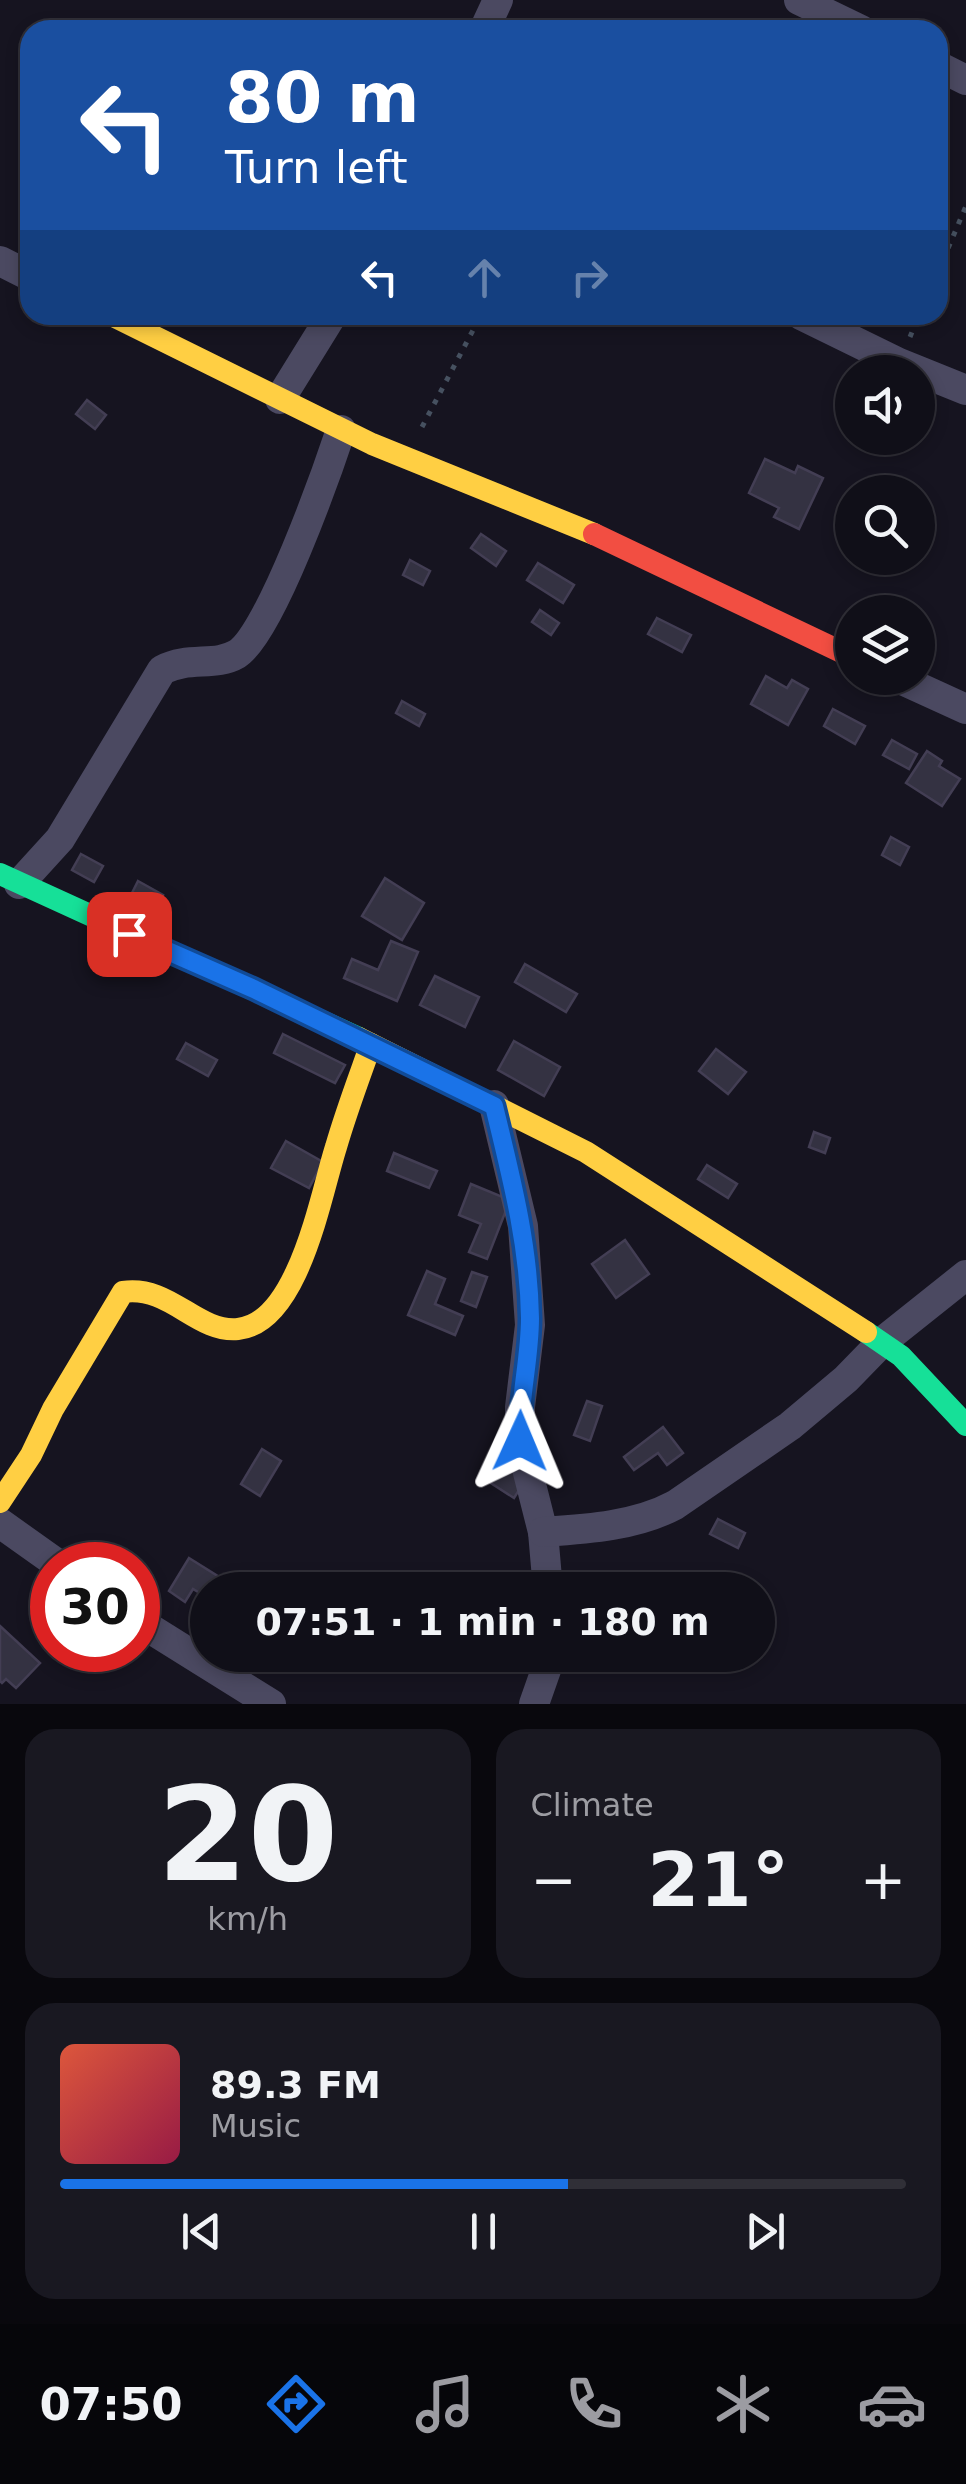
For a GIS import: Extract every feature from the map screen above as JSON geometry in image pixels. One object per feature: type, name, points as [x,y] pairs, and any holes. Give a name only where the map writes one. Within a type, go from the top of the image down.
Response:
[{"type":"street","points":[[800,0],[841,20]]},
{"type":"street","points":[[131,325],[341,430],[602,537],[835,649]]},
{"type":"street","points":[[280,399],[326,325]]},
{"type":"street","points":[[821,325],[966,390]]},
{"type":"street","points":[[341,430],[288,568],[246,646],[235,656],[189,660],[162,670],[60,840],[10,879],[371,1044],[586,1152],[882,1342],[901,1356],[966,1426]]},
{"type":"street","points":[[935,694],[966,708]]},
{"type":"street","points":[[0,1502],[123,1292],[153,1293],[197,1318],[230,1330],[244,1330],[274,1309],[314,1232],[334,1149],[371,1044]]},
{"type":"street","points":[[494,1106],[523,1226],[530,1324],[520,1441],[533,1482],[546,1572]]},
{"type":"street","points":[[543,1532],[606,1526],[660,1513],[676,1505],[790,1426],[846,1379],[882,1342],[966,1276]]},
{"type":"street","points":[[0,1523],[30,1544]]},
{"type":"street","points":[[160,1636],[253,1700]]},
{"type":"street","points":[[534,1704],[545,1672]]},
{"type":"path","points":[[948,248],[966,206]]},
{"type":"path","points":[[406,457],[476,325]]},
{"type":"building","points":[[87,400],[106,415],[95,429],[76,414]]},
{"type":"building","points":[[765,459],[795,473],[798,466],[823,478],[799,529],[774,517],[779,508],[749,493]]},
{"type":"building","points":[[481,534],[506,551],[496,566],[471,548]]},
{"type":"building","points":[[410,560],[430,571],[423,585],[403,575]]},
{"type":"building","points":[[538,563],[574,585],[563,603],[527,580]]},
{"type":"building","points":[[540,610],[559,623],[551,635],[532,622]]},
{"type":"building","points":[[657,618],[691,635],[682,652],[648,634]]},
{"type":"building","points":[[766,676],[787,688],[792,680],[808,689],[788,725],[751,704]]},
{"type":"building","points":[[402,701],[425,714],[419,726],[396,713]]},
{"type":"building","points":[[833,709],[865,726],[855,744],[824,726]]},
{"type":"building","points":[[892,740],[917,754],[909,769],[883,755]]},
{"type":"building","points":[[927,751],[942,761],[939,766],[960,779],[942,806],[906,783]]},
{"type":"building","points":[[891,837],[909,847],[900,865],[882,855]]},
{"type":"building","points":[[81,854],[103,866],[94,882],[72,870]]},
{"type":"building","points":[[385,878],[424,903],[402,940],[362,916]]},
{"type":"building","points":[[138,881],[163,895],[153,913],[129,899]]},
{"type":"building","points":[[391,941],[418,952],[397,1001],[344,978],[352,959],[378,970]]},
{"type":"building","points":[[525,964],[577,994],[566,1012],[515,982]]},
{"type":"building","points":[[435,976],[479,997],[465,1027],[420,1005]]},
{"type":"building","points":[[283,1034],[345,1065],[335,1083],[274,1053]]},
{"type":"building","points":[[514,1041],[560,1067],[544,1096],[498,1070]]},
{"type":"building","points":[[186,1043],[217,1060],[208,1076],[177,1059]]},
{"type":"building","points":[[716,1049],[746,1072],[728,1094],[699,1071]]},
{"type":"building","points":[[814,1132],[830,1138],[825,1153],[809,1147]]},
{"type":"building","points":[[286,1141],[323,1162],[309,1188],[271,1168]]},
{"type":"building","points":[[394,1153],[437,1171],[429,1188],[387,1171]]},
{"type":"building","points":[[707,1165],[737,1184],[728,1198],[698,1179]]},
{"type":"building","points":[[471,1184],[510,1200],[487,1259],[469,1252],[481,1224],[459,1215]]},
{"type":"building","points":[[625,1240],[649,1274],[616,1298],[592,1264]]},
{"type":"building","points":[[427,1271],[445,1279],[435,1304],[463,1316],[455,1335],[408,1315]]},
{"type":"building","points":[[472,1272],[487,1277],[476,1307],[461,1301]]},
{"type":"building","points":[[587,1401],[602,1406],[590,1441],[574,1435]]},
{"type":"building","points":[[663,1427],[683,1453],[667,1465],[658,1453],[634,1470],[624,1457]]},
{"type":"building","points":[[262,1449],[281,1461],[260,1496],[241,1484]]},
{"type":"building","points":[[492,1457],[526,1479],[514,1498],[480,1476]]},
{"type":"building","points":[[718,1519],[745,1533],[738,1548],[710,1534]]},
{"type":"building","points":[[189,1558],[211,1572],[190,1572],[190,1594],[185,1602],[169,1591]]},
{"type":"building","points":[[0,1626],[30,1654],[31,1672],[16,1688],[6,1679],[0,1681]]},
{"type":"traffic: fast","points":[[0,874],[359,1038]]},
{"type":"traffic: fast","points":[[866,1332],[901,1356],[966,1425]]},
{"type":"traffic: slow","points":[[131,325],[372,444],[594,534]]},
{"type":"traffic: slow","points":[[359,1038],[586,1152],[866,1332]]},
{"type":"traffic: slow","points":[[0,1502],[123,1292],[155,1295],[223,1328],[238,1329],[259,1321],[277,1305],[304,1253],[371,1044]]},
{"type":"traffic: jam","points":[[594,534],[835,649]]},
{"type":"route","points":[[129,934],[371,1044],[494,1106],[523,1226],[530,1293],[520,1441]]}]
